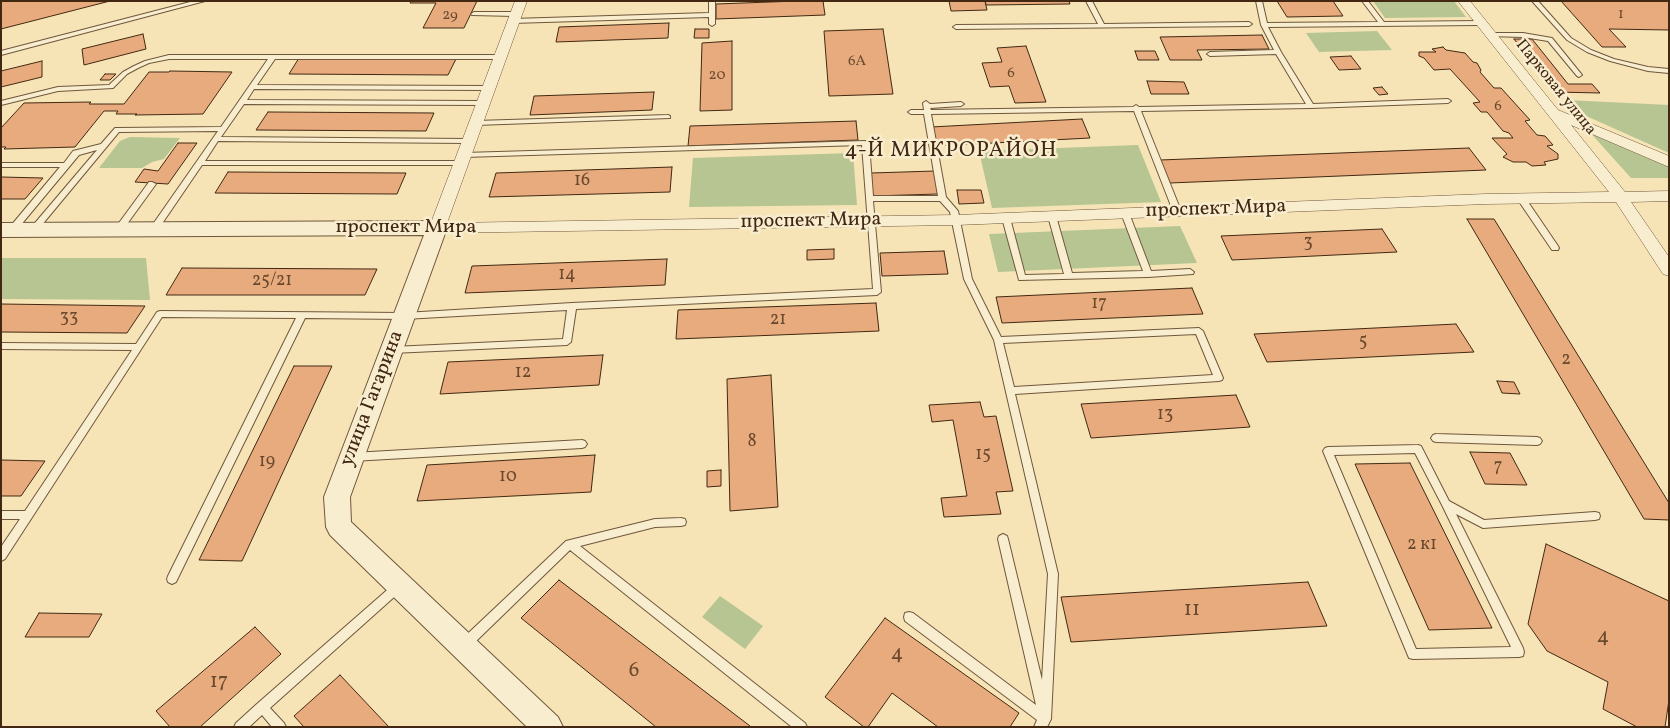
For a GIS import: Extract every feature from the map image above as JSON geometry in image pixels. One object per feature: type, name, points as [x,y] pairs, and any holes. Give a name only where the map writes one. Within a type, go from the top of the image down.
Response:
[{"type":"street","name":"улица Гагарина","points":[[520,1],[337,497],[339,527],[548,727]]},
{"type":"street","name":"Парковая улица","points":[[1464,1],[1620,196],[1669,270]]},
{"type":"street","points":[[1553,112],[1669,162]]},
{"type":"street","name":"проспект Мира","points":[[7,230],[437,228],[956,220],[1521,198],[1669,196]]},
{"type":"lane","points":[[1,54],[202,1]]},
{"type":"lane","points":[[712,1],[712,24]]},
{"type":"lane","points":[[1089,1],[1102,25]]},
{"type":"lane","points":[[1259,1],[1264,25],[1311,106]]},
{"type":"lane","points":[[1365,1],[1382,23]]},
{"type":"lane","points":[[1535,1],[1569,39],[1589,51],[1612,60],[1648,69],[1669,71]]},
{"type":"lane","points":[[474,14],[513,18],[712,15]]},
{"type":"lane","points":[[1264,25],[1480,23]]},
{"type":"lane","points":[[956,28],[1250,24]]},
{"type":"lane","points":[[1490,34],[1523,35],[1550,39],[1579,75]]},
{"type":"lane","points":[[1210,54],[1278,52]]},
{"type":"lane","points":[[154,229],[273,57]]},
{"type":"lane","points":[[1,103],[58,89],[111,87],[125,73],[147,62],[159,59],[500,57]]},
{"type":"lane","points":[[252,87],[489,88]]},
{"type":"lane","points":[[926,107],[1311,106],[1448,101]]},
{"type":"lane","points":[[242,102],[483,103]]},
{"type":"lane","points":[[911,112],[926,107],[961,104]]},
{"type":"lane","points":[[926,107],[942,198],[954,211],[968,279],[998,340],[1053,574],[1042,723]]},
{"type":"lane","points":[[1136,107],[1177,211]]},
{"type":"lane","points":[[476,123],[668,117]]},
{"type":"lane","points":[[33,230],[117,130],[223,129]]},
{"type":"lane","points":[[216,139],[470,140]]},
{"type":"lane","points":[[1,556],[160,314],[404,316],[877,292],[864,143],[463,159],[200,163]]},
{"type":"lane","points":[[7,230],[76,154],[102,146]]},
{"type":"lane","points":[[1,164],[66,165]]},
{"type":"lane","points":[[122,229],[155,184]]},
{"type":"lane","points":[[869,199],[942,198]]},
{"type":"lane","points":[[1521,198],[1555,248]]},
{"type":"lane","points":[[1125,214],[1148,274]]},
{"type":"lane","points":[[1052,216],[1069,276]]},
{"type":"lane","points":[[1006,218],[1022,278],[1190,272]]},
{"type":"lane","points":[[392,350],[567,342],[572,306]]},
{"type":"lane","points":[[172,579],[302,315]]},
{"type":"lane","points":[[998,340],[1200,332],[1219,378],[1010,391]]},
{"type":"lane","points":[[1,346],[138,347]]},
{"type":"lane","points":[[1436,438],[1537,441]]},
{"type":"lane","points":[[351,458],[582,444]]},
{"type":"lane","points":[[1446,504],[1519,652],[1413,654],[1328,451],[1418,449],[1446,504],[1483,524],[1595,516]]},
{"type":"lane","points":[[1,515],[28,515]]},
{"type":"lane","points":[[463,646],[570,544],[655,523],[681,522]]},
{"type":"lane","points":[[1003,539],[1042,723]]},
{"type":"lane","points":[[570,544],[801,727]]},
{"type":"lane","points":[[240,727],[400,585]]},
{"type":"lane","points":[[908,618],[1042,723]]},
{"type":"lane","points":[[262,707],[280,727]]},
{"type":"green space","points":[[1373,1],[1454,1],[1466,17],[1385,18]]},
{"type":"green space","points":[[1377,31],[1392,50],[1319,52],[1306,33]]},
{"type":"green space","points":[[1566,100],[1669,105],[1669,153],[1584,115]]},
{"type":"green space","points":[[1587,129],[1669,164],[1669,178],[1631,178]]},
{"type":"green space","points":[[130,137],[180,138],[164,159],[152,162],[142,168],[99,168],[120,141]]},
{"type":"green space","points":[[1138,145],[1161,202],[992,208],[979,151]]},
{"type":"green space","points":[[853,153],[857,205],[689,207],[693,158]]},
{"type":"green space","points":[[1180,226],[1197,263],[998,272],[989,234]]},
{"type":"green space","points":[[1,258],[146,258],[150,300],[1,299]]},
{"type":"green space","points":[[720,596],[763,626],[745,649],[702,617]]},
{"type":"building","points":[[1,1],[110,1],[1,29]]},
{"type":"building","points":[[411,1],[477,1],[464,28],[423,28],[436,3],[410,3]]},
{"type":"building","points":[[823,1],[825,15],[716,19],[716,4]]},
{"type":"building","points":[[949,1],[985,1],[987,10],[951,11]]},
{"type":"building","points":[[985,1],[1069,1],[1070,4],[986,5]]},
{"type":"building","points":[[1277,1],[1333,1],[1343,16],[1287,17]]},
{"type":"building","points":[[1561,1],[1669,1],[1669,30],[1609,29],[1626,47],[1602,47]]},
{"type":"building","points":[[669,23],[668,38],[556,42],[559,27]]},
{"type":"building","points":[[695,29],[709,29],[709,38],[694,38]]},
{"type":"building","points":[[883,29],[893,94],[829,96],[824,31]]},
{"type":"building","points":[[143,34],[146,49],[84,65],[82,49]]},
{"type":"building","points":[[1262,35],[1269,49],[1197,50],[1202,60],[1170,60],[1160,37]]},
{"type":"building","points":[[1514,39],[1532,39],[1568,84],[1592,84],[1600,93],[1555,92]]},
{"type":"building","points":[[732,41],[732,110],[700,111],[702,43]]},
{"type":"building","points":[[1026,46],[1046,102],[1015,103],[1009,86],[990,87],[982,63],[1002,62],[997,48]]},
{"type":"building","points":[[1443,47],[1446,50],[1465,53],[1473,62],[1477,63],[1481,70],[1480,72],[1494,88],[1501,88],[1530,120],[1525,121],[1537,135],[1545,136],[1553,145],[1547,146],[1558,154],[1558,159],[1544,162],[1546,165],[1532,166],[1526,162],[1513,162],[1503,157],[1507,154],[1492,138],[1513,138],[1509,133],[1503,131],[1487,112],[1481,112],[1473,103],[1480,102],[1450,69],[1434,70],[1424,58],[1419,56],[1419,52],[1436,52],[1432,49]]},
{"type":"building","points":[[1135,51],[1155,51],[1159,60],[1138,60]]},
{"type":"building","points":[[1351,56],[1361,69],[1339,70],[1330,57]]},
{"type":"building","points":[[299,58],[456,59],[448,75],[289,74]]},
{"type":"building","points":[[42,61],[42,77],[1,87],[1,71]]},
{"type":"building","points":[[149,72],[232,72],[203,114],[135,115],[137,114],[116,114],[118,111],[104,111],[75,147],[4,149],[6,147],[1,147],[1,128],[24,103],[91,102],[89,104],[124,104]]},
{"type":"building","points":[[105,74],[116,74],[110,80],[100,80]]},
{"type":"building","points":[[1147,81],[1184,82],[1189,94],[1151,94]]},
{"type":"building","points":[[1382,87],[1388,94],[1379,95],[1373,88]]},
{"type":"building","points":[[654,92],[652,110],[530,115],[534,96]]},
{"type":"building","points":[[268,112],[434,113],[426,131],[256,130]]},
{"type":"building","points":[[1082,119],[1090,138],[936,146],[931,127]]},
{"type":"building","points":[[856,121],[858,140],[688,146],[690,126]]},
{"type":"building","points":[[178,143],[197,143],[168,184],[135,182],[144,169],[158,171]]},
{"type":"building","points":[[1469,148],[1486,170],[1170,183],[1160,160]]},
{"type":"building","points":[[672,167],[670,192],[489,197],[496,173]]},
{"type":"building","points":[[935,171],[938,194],[873,196],[871,173]]},
{"type":"building","points":[[228,172],[406,173],[397,194],[215,193]]},
{"type":"building","points":[[1,177],[43,178],[25,199],[1,199]]},
{"type":"building","points":[[957,190],[981,190],[984,203],[959,204]]},
{"type":"building","points":[[1467,219],[1494,219],[1669,503],[1669,520],[1644,519]]},
{"type":"building","points":[[1382,229],[1397,252],[1232,260],[1221,236]]},
{"type":"building","points":[[834,249],[834,259],[807,260],[807,250]]},
{"type":"building","points":[[944,251],[948,274],[882,276],[880,253]]},
{"type":"building","points":[[667,259],[665,285],[465,293],[472,266]]},
{"type":"building","points":[[182,268],[377,269],[365,295],[166,295]]},
{"type":"building","points":[[1192,288],[1203,314],[1002,323],[996,297]]},
{"type":"building","points":[[876,303],[879,331],[676,339],[678,310]]},
{"type":"building","points":[[1,304],[145,306],[127,333],[1,332]]},
{"type":"building","points":[[1456,324],[1474,352],[1267,362],[1254,334]]},
{"type":"building","points":[[603,355],[599,385],[440,394],[448,362]]},
{"type":"building","points":[[294,366],[332,366],[242,561],[199,560]]},
{"type":"building","points":[[771,375],[778,507],[730,511],[727,379]]},
{"type":"building","points":[[1497,381],[1514,382],[1520,394],[1502,393]]},
{"type":"building","points":[[1236,395],[1250,427],[1091,438],[1081,404]]},
{"type":"building","points":[[980,402],[984,417],[996,416],[1013,491],[996,492],[1001,514],[944,517],[941,498],[967,496],[953,420],[932,422],[929,405]]},
{"type":"building","points":[[1470,452],[1510,453],[1527,485],[1485,484]]},
{"type":"building","points":[[595,455],[591,492],[417,501],[427,465]]},
{"type":"building","points":[[1,460],[45,461],[21,496],[1,496]]},
{"type":"building","points":[[1410,463],[1492,628],[1429,630],[1355,464]]},
{"type":"building","points":[[721,470],[721,486],[707,487],[707,471]]},
{"type":"building","points":[[1546,544],[1669,601],[1669,700],[1665,727],[1637,727],[1603,709],[1608,682],[1547,651],[1528,624]]},
{"type":"building","points":[[559,580],[750,726],[656,727],[521,618]]},
{"type":"building","points":[[1308,582],[1327,626],[1071,642],[1061,597]]},
{"type":"building","points":[[39,613],[102,614],[89,637],[25,637]]},
{"type":"building","points":[[885,618],[1019,713],[1010,727],[938,727],[892,693],[868,727],[864,727],[825,697]]},
{"type":"building","points":[[255,627],[281,654],[200,727],[170,727],[156,711]]},
{"type":"building","points":[[340,675],[389,727],[304,727],[294,716]]},
{"type":"district","name":"4-Й МИКРОРАЙОН","points":[[951,152]]}]
